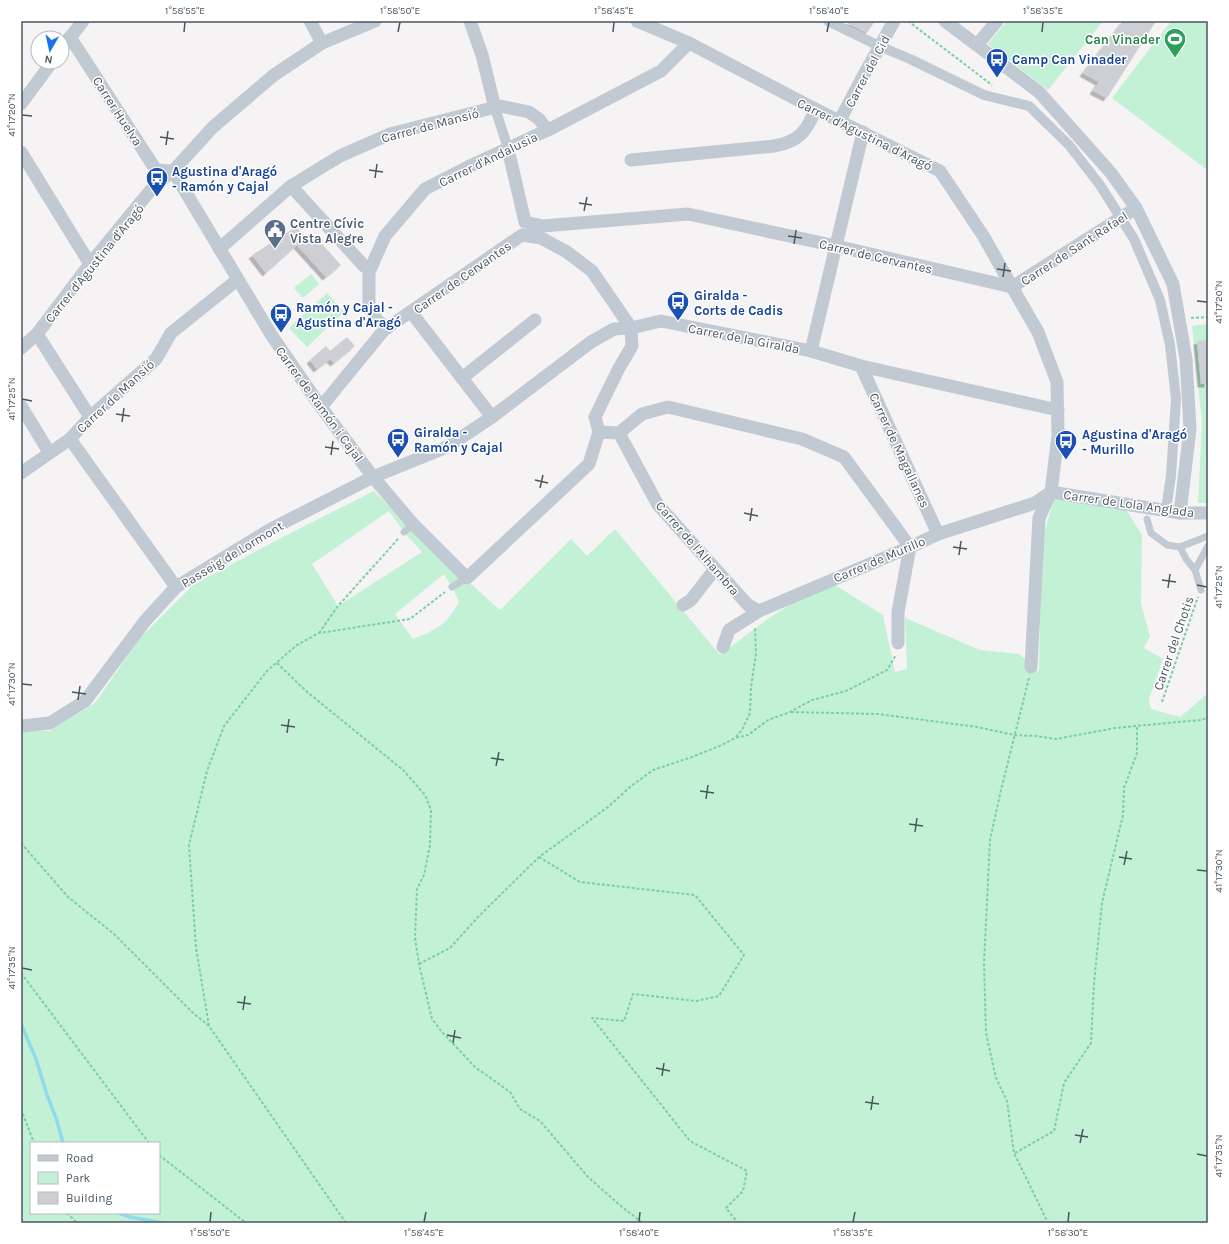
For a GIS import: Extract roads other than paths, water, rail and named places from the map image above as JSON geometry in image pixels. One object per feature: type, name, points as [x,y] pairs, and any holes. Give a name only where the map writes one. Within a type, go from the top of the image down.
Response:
[{"type":"street","points":[[70,37],[83,21]]},
{"type":"street","points":[[310,21],[322,43]]},
{"type":"street","name":"Carrer d'Agustina d'Aragó","points":[[21,348],[37,334],[90,264],[154,186],[172,171],[213,127],[274,75],[322,43],[375,21]]},
{"type":"street","points":[[470,21],[482,55],[507,145]]},
{"type":"street","name":"Carrer d'Agustina d'Aragó","points":[[638,21],[689,43],[815,109],[840,120],[940,171],[984,238],[1038,332],[1057,382],[1058,435],[1050,492],[1039,518],[1031,667]]},
{"type":"street","points":[[828,21],[984,95],[1029,106],[1069,145],[1100,185],[1134,239],[1160,300],[1170,345],[1176,400],[1171,475],[1166,510]]},
{"type":"street","name":"Carrer del Cid","points":[[840,120],[894,21]]},
{"type":"street","points":[[945,21],[1039,92],[1111,173],[1136,208],[1173,284],[1186,359],[1190,429],[1180,513]]},
{"type":"street","points":[[977,45],[997,21]]},
{"type":"street","name":"Carrer Huelva","points":[[70,37],[156,170],[172,171]]},
{"type":"street","name":"Carrer d'Andalusia","points":[[387,328],[377,320],[369,307],[369,272],[385,236],[425,189],[507,145],[547,130],[661,71],[689,43]]},
{"type":"street","points":[[21,104],[46,70]]},
{"type":"street","name":"Carrer de Mansió","points":[[219,249],[291,186],[340,156],[390,134],[500,106],[529,112],[540,120],[547,130]]},
{"type":"street","points":[[631,160],[785,144],[796,139],[810,124],[815,109]]},
{"type":"street","points":[[811,351],[863,132]]},
{"type":"street","name":"Carrer de Cervantes","points":[[507,145],[525,222],[542,226],[688,214],[836,246],[1012,287]]},
{"type":"street","points":[[21,152],[90,264]]},
{"type":"street","name":"Carrer de Ramón i Cajal","points":[[172,171],[272,336],[321,407],[409,528],[467,578]]},
{"type":"street","points":[[291,186],[364,266]]},
{"type":"street","name":"Carrer de Sant Rafael","points":[[1012,287],[1136,208]]},
{"type":"street","name":"Carrer de Cervantes","points":[[321,407],[387,328],[522,235],[541,238],[567,252],[592,271],[632,328]]},
{"type":"street","name":"Carrer de Mansió","points":[[21,472],[70,439],[90,417],[156,359],[171,333],[237,280]]},
{"type":"street","points":[[411,312],[492,417]]},
{"type":"street","points":[[462,378],[535,320]]},
{"type":"street","name":"Carrer de la Giralda","points":[[373,477],[447,447],[492,417],[591,342],[614,329],[632,328],[661,321],[811,351],[861,366],[1058,410]]},
{"type":"street","points":[[467,578],[589,464],[599,432],[595,417],[619,368],[632,346],[632,328]]},
{"type":"street","points":[[37,334],[90,417]]},
{"type":"street","name":"Carrer de Magallanes","points":[[861,366],[938,534]]},
{"type":"street","points":[[21,406],[49,452]]},
{"type":"street","points":[[599,432],[619,433],[642,414],[668,407],[802,439],[844,457],[910,547],[898,612],[898,643]]},
{"type":"street","name":"Carrer de l'Alhambra","points":[[619,433],[658,505],[748,605],[757,612]]},
{"type":"street","points":[[70,439],[176,587]]},
{"type":"street","name":"Passeig de Lormont","points":[[21,726],[50,723],[85,701],[145,621],[176,587],[271,529],[373,477]]},
{"type":"street","name":"Carrer de Lola Anglada","points":[[1050,492],[1180,513],[1208,513]]},
{"type":"street","name":"Carrer de Murillo","points":[[723,647],[729,630],[757,612],[938,534],[1035,503],[1050,492]]},
{"type":"street","points":[[683,605],[691,600],[716,569]]},
{"type":"lane","points":[[1147,519],[1151,533],[1167,545],[1180,547],[1208,536]]},
{"type":"lane","points":[[1195,570],[1208,546]]},
{"type":"lane","points":[[1180,547],[1186,559],[1195,570],[1201,590]]},
{"type":"lane","points":[[452,587],[467,578]]},
{"type":"waterway","points":[[21,1024],[36,1059],[63,1142]]},
{"type":"waterway","points":[[122,1214],[163,1223]]},
{"type":"place","name":"Can Vinader","points":[[1175,58]]},
{"type":"place","name":"Camp Can Vinader","points":[[997,78]]},
{"type":"place","name":"Agustina d'Aragó - Ramón y Cajal","points":[[157,198]]},
{"type":"place","name":"Centre Cívic Vista Alegre","points":[[275,250]]},
{"type":"place","name":"Giralda - Corts de Cadis","points":[[678,322]]},
{"type":"place","name":"Ramón y Cajal - Agustina d'Aragó","points":[[281,334]]},
{"type":"place","name":"Giralda - Ramón y Cajal","points":[[398,458]]},
{"type":"place","name":"Agustina d'Aragó - Murillo","points":[[1066,460]]}]
